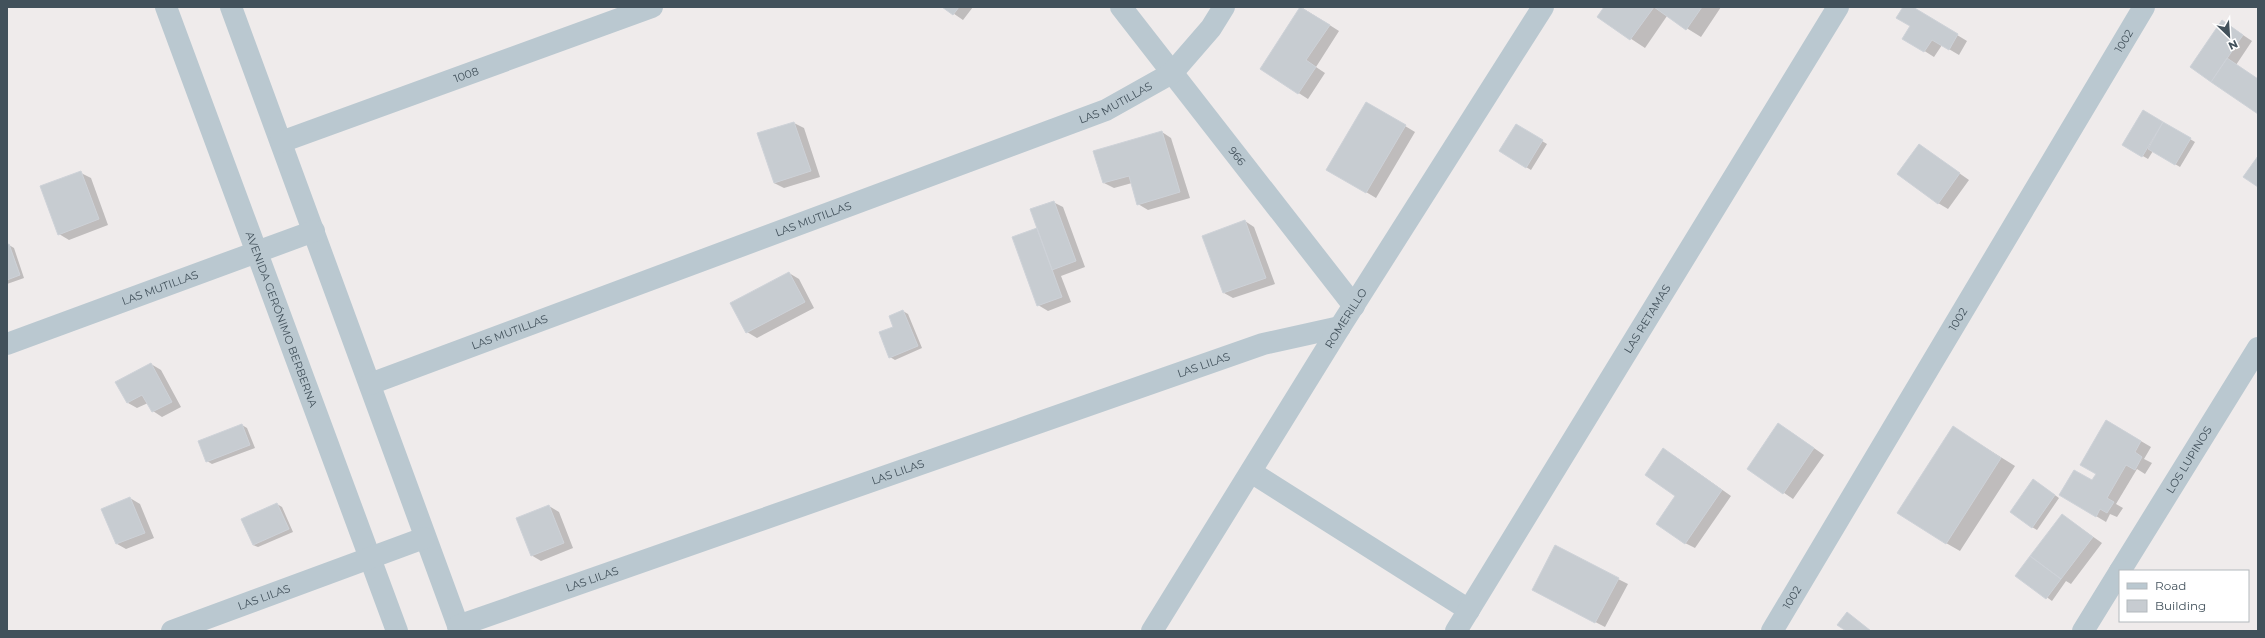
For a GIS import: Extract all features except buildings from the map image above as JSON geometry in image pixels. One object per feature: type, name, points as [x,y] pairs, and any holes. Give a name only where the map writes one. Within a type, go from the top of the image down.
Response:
[{"type":"street","name":"AVENIDA GERÓNIMO BERBERNA","points":[[166,7],[396,631]]},
{"type":"street","points":[[231,7],[370,384],[424,538],[459,628]]},
{"type":"street","name":"1008","points":[[281,142],[652,7]]},
{"type":"street","name":"966","points":[[1121,7],[1354,306]]},
{"type":"street","name":"LAS MUTILLAS","points":[[370,384],[1106,110],[1172,73],[1211,28],[1224,7]]},
{"type":"street","name":"ROMERILLO","points":[[1152,631],[1340,327],[1543,7]]},
{"type":"street","name":"LAS RETAMAS","points":[[1456,631],[1838,7]]},
{"type":"street","name":"1002","points":[[1772,631],[2144,7]]},
{"type":"street","name":"LAS MUTILLAS","points":[[7,344],[314,231]]},
{"type":"street","name":"LAS LILAS","points":[[459,628],[1263,344],[1340,327]]},
{"type":"street","name":"LOS LUPINOS","points":[[2121,570],[2258,348]]},
{"type":"street","points":[[1251,472],[1469,610]]},
{"type":"street","name":"LAS LILAS","points":[[172,631],[424,538]]},
{"type":"street","name":"LOS LUPINOS","points":[[2083,631],[2119,573]]}]
